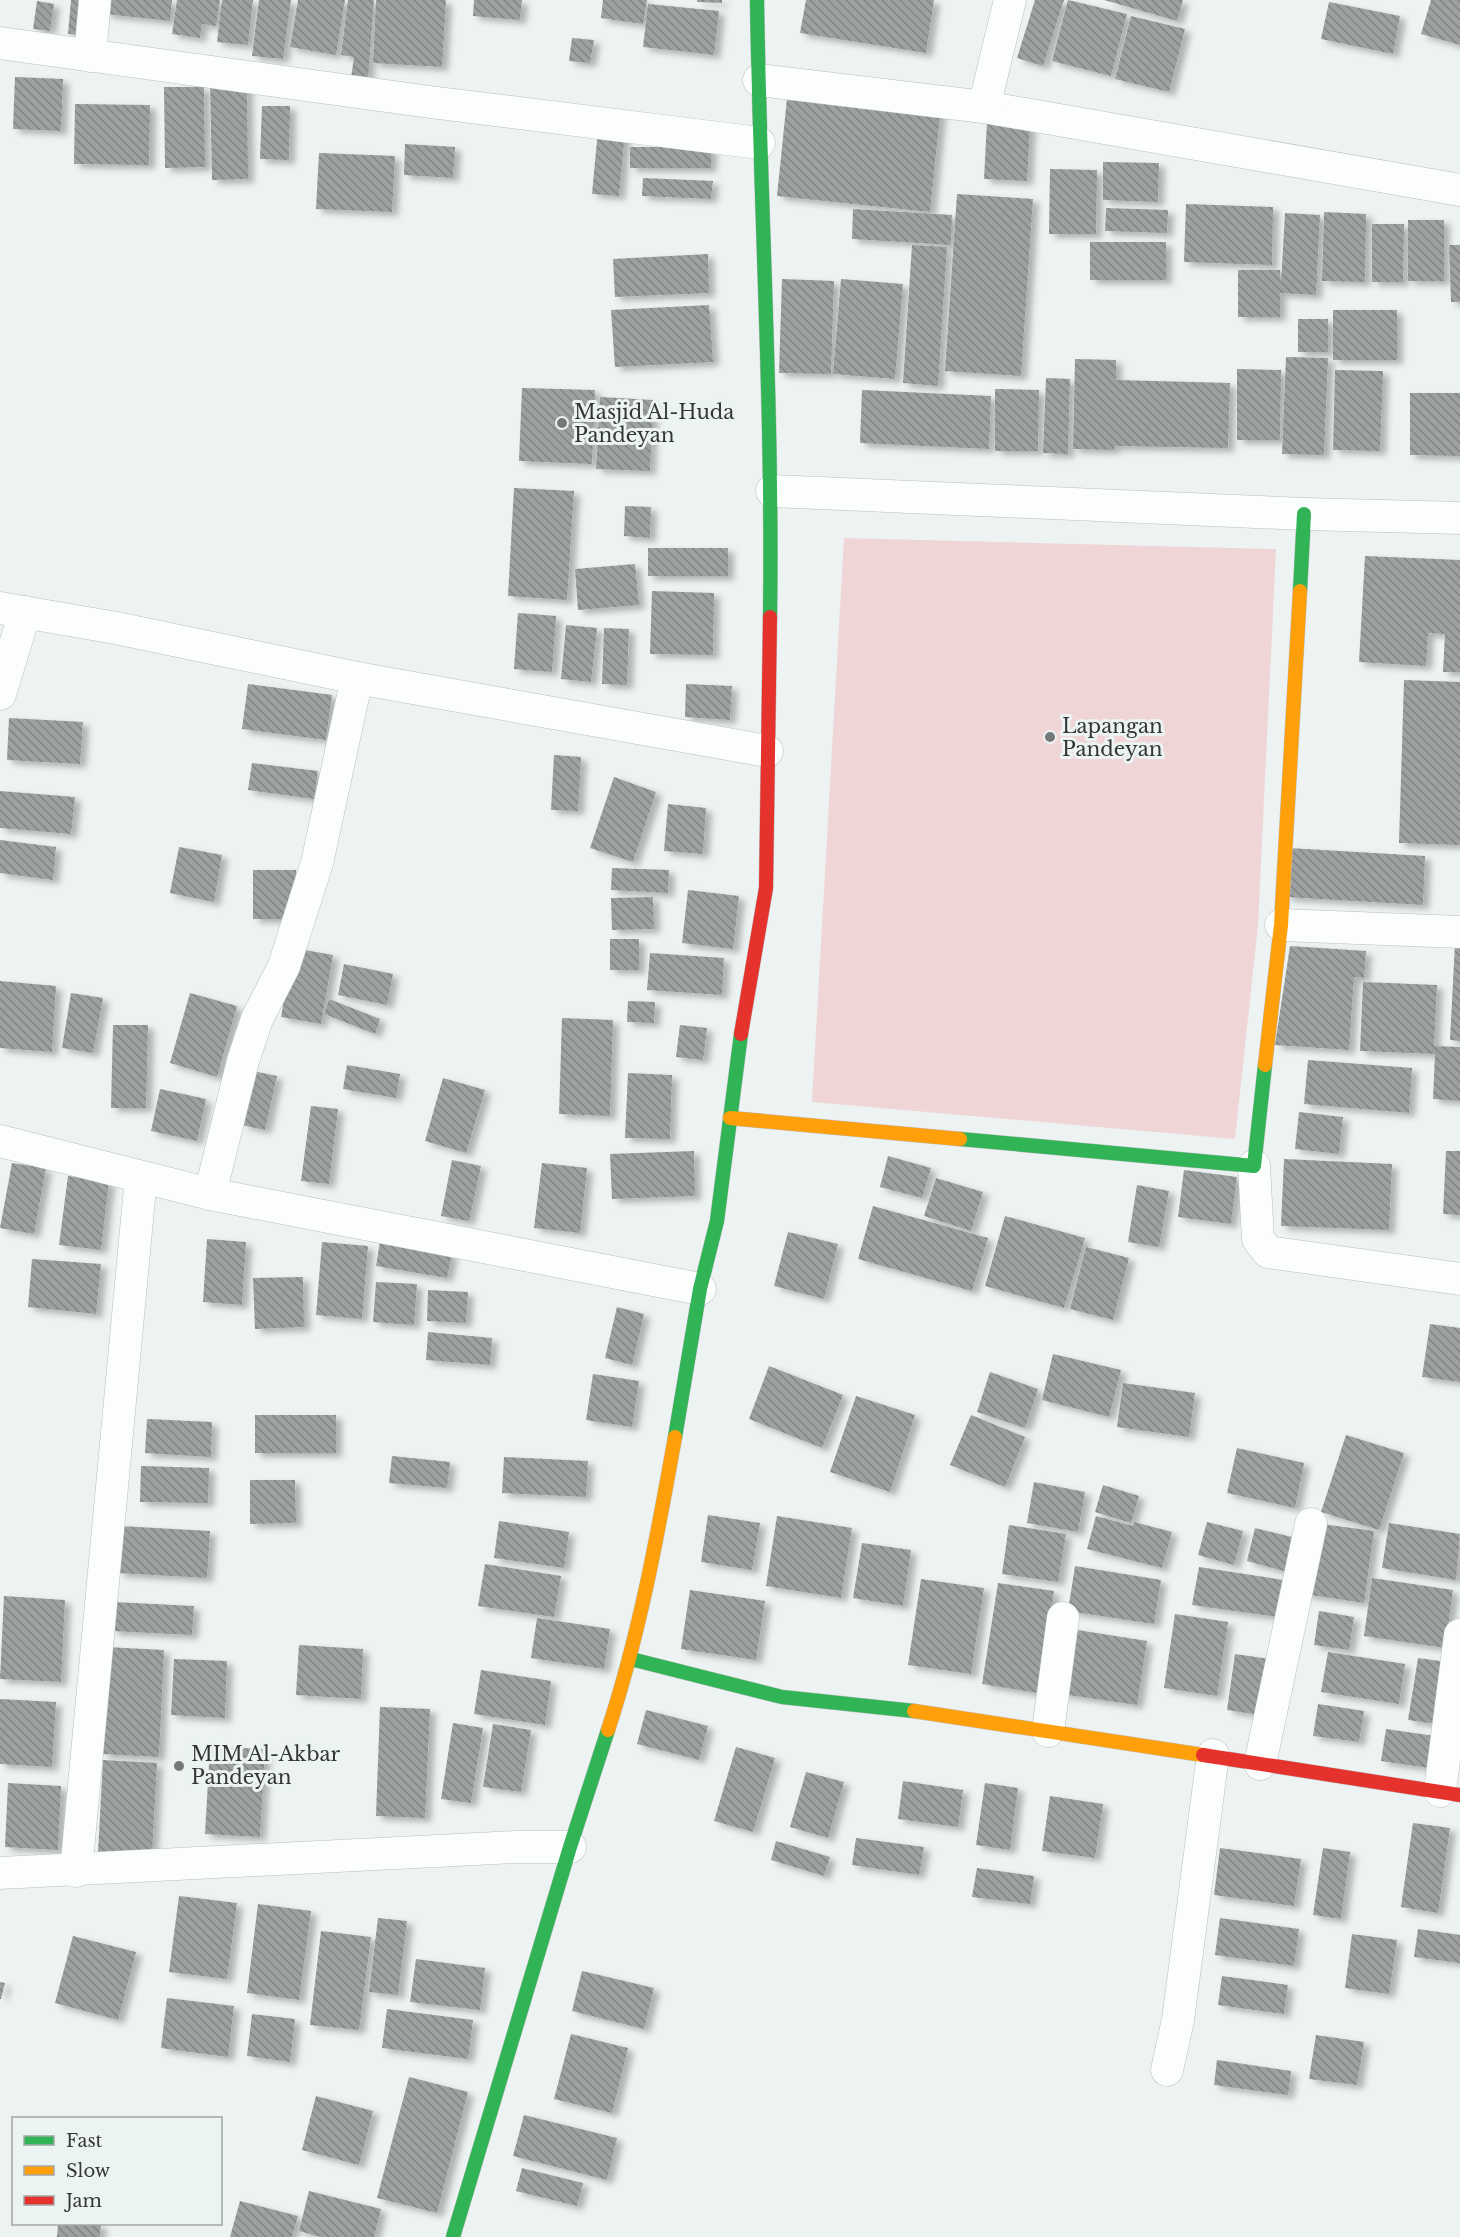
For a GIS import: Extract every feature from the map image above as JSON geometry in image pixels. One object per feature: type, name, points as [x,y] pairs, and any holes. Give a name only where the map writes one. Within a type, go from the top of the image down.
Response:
[{"type":"street","points":[[90,56],[95,0]]},
{"type":"street","points":[[453,2237],[570,1847],[631,1659],[660,1522],[700,1289],[717,1221],[752,963],[766,888],[772,491],[759,143],[757,0]]},
{"type":"street","points":[[984,107],[1010,0]]},
{"type":"street","points":[[0,43],[759,143]]},
{"type":"street","points":[[759,80],[984,107],[1460,190]]},
{"type":"street","points":[[772,491],[1304,514],[1460,518]]},
{"type":"street","points":[[1304,514],[1281,925],[1254,1166],[1258,1239],[1268,1252],[1460,1279]]},
{"type":"street","points":[[0,694],[12,610],[357,678],[767,751]]},
{"type":"street","points":[[210,1194],[243,1061],[257,1019],[284,966],[317,863],[357,678]]},
{"type":"street","points":[[1281,925],[1460,932]]},
{"type":"street","points":[[730,1118],[1254,1166]]},
{"type":"street","points":[[0,1141],[210,1194],[700,1289]]},
{"type":"street","points":[[76,1871],[141,1177]]},
{"type":"street","points":[[1260,1764],[1311,1524]]},
{"type":"street","points":[[1048,1731],[1063,1618]]},
{"type":"street","points":[[631,1659],[782,1697],[942,1714],[1450,1793],[1460,1635]]},
{"type":"street","points":[[1167,2070],[1178,2020],[1213,1755]]},
{"type":"street","points":[[0,1873],[76,1871],[516,1847],[570,1847]]},
{"type":"shaded area","name":"Lapangan Pandeyan","points":[[844,538],[1276,549],[1258,925],[1235,1139],[812,1102]]},
{"type":"building","points":[[71,0],[82,0],[78,35],[68,34]]},
{"type":"building","points":[[107,0],[172,0],[170,21],[105,14]]},
{"type":"building","points":[[177,0],[220,0],[216,26],[202,24],[200,38],[172,34]]},
{"type":"building","points":[[222,0],[253,0],[248,45],[217,42]]},
{"type":"building","points":[[259,0],[291,0],[283,59],[252,56]]},
{"type":"building","points":[[298,0],[345,0],[336,55],[290,47]]},
{"type":"building","points":[[348,0],[374,0],[368,79],[351,78],[354,57],[341,55]]},
{"type":"building","points":[[376,0],[446,0],[442,67],[373,63]]},
{"type":"building","points":[[474,0],[522,0],[520,20],[473,16]]},
{"type":"building","points":[[603,0],[647,0],[643,24],[601,18]]},
{"type":"building","points":[[697,0],[722,0],[722,3],[697,2]]},
{"type":"building","points":[[806,0],[934,0],[926,53],[800,33]]},
{"type":"building","points":[[1035,0],[1064,0],[1043,66],[1017,58]]},
{"type":"building","points":[[1068,0],[1127,14],[1111,76],[1052,61]]},
{"type":"building","points":[[1104,0],[1183,0],[1177,21]]},
{"type":"building","points":[[1431,0],[1460,0],[1460,45],[1421,34]]},
{"type":"building","points":[[37,1],[54,4],[50,31],[33,29]]},
{"type":"building","points":[[1329,2],[1400,16],[1393,54],[1321,39]]},
{"type":"building","points":[[648,4],[719,11],[714,55],[643,47]]},
{"type":"building","points":[[1131,16],[1185,29],[1169,92],[1115,79]]},
{"type":"building","points":[[572,38],[594,40],[590,63],[569,61]]},
{"type":"building","points":[[15,77],[63,79],[61,131],[13,129]]},
{"type":"building","points":[[210,81],[247,81],[248,179],[212,180]]},
{"type":"building","points":[[164,87],[204,87],[205,167],[165,168]]},
{"type":"building","points":[[788,89],[941,105],[930,212],[777,196]]},
{"type":"building","points":[[75,104],[150,105],[149,165],[74,164]]},
{"type":"building","points":[[262,106],[290,106],[289,160],[260,159]]},
{"type":"building","points":[[987,122],[1030,125],[1027,181],[984,179]]},
{"type":"building","points":[[598,130],[625,132],[619,196],[592,194]]},
{"type":"building","points":[[405,144],[455,147],[453,178],[404,175]]},
{"type":"building","points":[[630,147],[711,147],[711,168],[630,168]]},
{"type":"building","points":[[319,153],[395,156],[392,212],[316,209]]},
{"type":"building","points":[[1103,162],[1159,163],[1158,202],[1103,200]]},
{"type":"building","points":[[1050,169],[1097,170],[1096,234],[1049,234]]},
{"type":"building","points":[[643,178],[713,181],[711,199],[642,196]]},
{"type":"building","points":[[957,194],[1033,199],[1021,376],[945,371]]},
{"type":"building","points":[[1186,204],[1273,207],[1272,265],[1184,262]]},
{"type":"building","points":[[1106,208],[1168,210],[1167,233],[1105,231]]},
{"type":"building","points":[[853,209],[952,215],[951,245],[852,239]]},
{"type":"building","points":[[1324,212],[1366,214],[1365,282],[1322,281]]},
{"type":"building","points":[[1285,213],[1320,215],[1316,295],[1280,293],[1280,317],[1238,317],[1238,270],[1280,270],[1281,283]]},
{"type":"building","points":[[1408,220],[1444,220],[1444,281],[1408,281]]},
{"type":"building","points":[[1372,224],[1404,224],[1403,282],[1372,282]]},
{"type":"building","points":[[1090,242],[1166,242],[1166,280],[1090,280]]},
{"type":"building","points":[[912,245],[947,247],[938,386],[903,383]]},
{"type":"building","points":[[1449,245],[1460,245],[1460,302],[1451,302]]},
{"type":"building","points":[[708,254],[709,293],[615,297],[613,259]]},
{"type":"building","points":[[782,279],[834,281],[831,374],[779,373]]},
{"type":"building","points":[[841,279],[903,284],[895,379],[833,374]]},
{"type":"building","points":[[709,305],[713,362],[615,367],[611,310]]},
{"type":"building","points":[[1333,310],[1397,310],[1397,360],[1333,360]]},
{"type":"building","points":[[1298,319],[1328,319],[1328,352],[1298,352]]},
{"type":"building","points":[[1286,357],[1328,358],[1324,455],[1282,454]]},
{"type":"building","points":[[1075,359],[1116,360],[1116,380],[1230,383],[1228,448],[1114,446],[1114,450],[1073,449]]},
{"type":"building","points":[[1237,369],[1281,370],[1280,440],[1237,440]]},
{"type":"building","points":[[1335,370],[1383,371],[1380,451],[1333,450]]},
{"type":"building","points":[[1046,378],[1070,379],[1068,454],[1043,453]]},
{"type":"building","points":[[522,388],[595,390],[592,464],[519,461]]},
{"type":"building","points":[[995,389],[1039,390],[1038,451],[995,451]]},
{"type":"building","points":[[862,390],[991,396],[989,449],[860,443]]},
{"type":"building","points":[[1410,393],[1460,393],[1460,456],[1410,455]]},
{"type":"building","points":[[600,397],[653,400],[650,471],[596,469]]},
{"type":"building","points":[[514,488],[574,491],[567,600],[508,596]]},
{"type":"building","points":[[625,506],[651,507],[650,538],[624,536]]},
{"type":"building","points":[[648,548],[728,548],[728,576],[648,576]]},
{"type":"building","points":[[1365,556],[1460,560],[1460,672],[1443,672],[1445,634],[1428,633],[1426,666],[1359,662]]},
{"type":"building","points":[[635,564],[639,605],[578,610],[575,569]]},
{"type":"building","points":[[652,591],[714,593],[713,655],[650,654]]},
{"type":"building","points":[[518,613],[556,616],[552,672],[514,669]]},
{"type":"building","points":[[566,625],[597,628],[591,682],[561,679]]},
{"type":"building","points":[[604,628],[629,629],[627,685],[602,684]]},
{"type":"building","points":[[1404,680],[1460,682],[1460,845],[1399,843]]},
{"type":"building","points":[[248,684],[332,695],[326,740],[242,729]]},
{"type":"building","points":[[686,684],[732,686],[730,720],[685,717]]},
{"type":"building","points":[[9,718],[83,722],[80,764],[7,760]]},
{"type":"building","points":[[554,755],[581,757],[578,811],[551,810]]},
{"type":"building","points":[[252,763],[318,771],[314,799],[248,790]]},
{"type":"building","points":[[614,777],[656,792],[633,862],[590,848]]},
{"type":"building","points":[[0,791],[75,797],[71,834],[0,828]]},
{"type":"building","points":[[668,804],[706,808],[703,854],[664,851]]},
{"type":"building","points":[[0,840],[56,847],[53,880],[0,873]]},
{"type":"building","points":[[179,847],[222,855],[214,902],[170,893]]},
{"type":"building","points":[[1289,848],[1425,856],[1423,905],[1286,897]]},
{"type":"building","points":[[612,868],[669,870],[668,893],[611,890]]},
{"type":"building","points":[[253,870],[296,870],[296,919],[253,919]]},
{"type":"building","points":[[688,890],[739,896],[733,949],[682,943]]},
{"type":"building","points":[[653,897],[654,929],[612,930],[611,898]]},
{"type":"building","points":[[610,939],[639,939],[639,970],[610,970]]},
{"type":"building","points":[[1455,944],[1460,944],[1460,1041],[1450,1040]]},
{"type":"building","points":[[1290,946],[1366,951],[1364,978],[1354,977],[1349,1050],[1275,1045]]},
{"type":"building","points":[[293,948],[333,955],[321,1024],[281,1017]]},
{"type":"building","points":[[650,953],[724,958],[722,995],[647,990]]},
{"type":"building","points":[[344,964],[393,974],[387,1005],[338,995]]},
{"type":"building","points":[[0,981],[56,986],[52,1052],[0,1048]]},
{"type":"building","points":[[1363,982],[1437,985],[1434,1046],[1460,1047],[1460,1101],[1433,1099],[1435,1054],[1360,1051]]},
{"type":"building","points":[[71,993],[103,998],[93,1053],[62,1048]]},
{"type":"building","points":[[190,993],[237,1006],[217,1077],[170,1063]]},
{"type":"building","points":[[329,999],[380,1019],[375,1034],[324,1014]]},
{"type":"building","points":[[628,1001],[655,1002],[654,1023],[627,1022]]},
{"type":"building","points":[[562,1018],[613,1020],[610,1116],[559,1114]]},
{"type":"building","points":[[113,1025],[148,1025],[146,1108],[111,1108]]},
{"type":"building","points":[[680,1025],[707,1028],[703,1060],[676,1057]]},
{"type":"building","points":[[1308,1060],[1412,1068],[1409,1113],[1304,1104]]},
{"type":"building","points":[[347,1065],[400,1074],[396,1098],[343,1089]]},
{"type":"building","points":[[253,1071],[277,1076],[265,1130],[242,1125]]},
{"type":"building","points":[[628,1073],[672,1075],[670,1139],[625,1138]]},
{"type":"building","points":[[443,1078],[485,1090],[466,1153],[425,1141]]},
{"type":"building","points":[[160,1089],[206,1099],[197,1141],[151,1131]]},
{"type":"building","points":[[311,1106],[338,1109],[329,1184],[301,1181]]},
{"type":"building","points":[[1299,1112],[1343,1117],[1339,1154],[1295,1149]]},
{"type":"building","points":[[694,1151],[695,1196],[612,1199],[610,1154]]},
{"type":"building","points":[[1446,1151],[1460,1151],[1460,1215],[1443,1214]]},
{"type":"building","points":[[888,1156],[931,1168],[922,1198],[880,1187]]},
{"type":"building","points":[[1284,1159],[1392,1164],[1389,1230],[1281,1226]]},
{"type":"building","points":[[452,1160],[481,1166],[469,1221],[441,1216]]},
{"type":"building","points":[[12,1163],[46,1168],[34,1234],[0,1228]]},
{"type":"building","points":[[542,1163],[587,1168],[580,1233],[534,1228]]},
{"type":"building","points":[[1184,1170],[1237,1177],[1231,1224],[1178,1217]]},
{"type":"building","points":[[68,1176],[109,1181],[101,1250],[59,1245]]},
{"type":"building","points":[[936,1178],[983,1192],[971,1231],[924,1216]]},
{"type":"building","points":[[1137,1185],[1169,1191],[1159,1247],[1128,1242]]},
{"type":"building","points":[[873,1206],[988,1238],[972,1291],[858,1259]]},
{"type":"building","points":[[1005,1216],[1085,1238],[1064,1308],[985,1286]]},
{"type":"building","points":[[788,1232],[838,1244],[824,1299],[774,1286]]},
{"type":"building","points":[[207,1239],[246,1242],[242,1305],[203,1302]]},
{"type":"building","points":[[380,1241],[452,1253],[447,1278],[376,1266]]},
{"type":"building","points":[[322,1242],[368,1246],[362,1319],[316,1315]]},
{"type":"building","points":[[1086,1247],[1129,1258],[1113,1320],[1070,1309]]},
{"type":"building","points":[[32,1259],[101,1264],[96,1314],[28,1307]]},
{"type":"building","points":[[303,1277],[304,1327],[255,1329],[253,1278]]},
{"type":"building","points":[[376,1282],[417,1284],[414,1325],[373,1322]]},
{"type":"building","points":[[428,1290],[468,1292],[466,1323],[427,1321]]},
{"type":"building","points":[[617,1307],[644,1314],[632,1365],[605,1358]]},
{"type":"building","points":[[1430,1324],[1460,1328],[1460,1382],[1422,1377]]},
{"type":"building","points":[[428,1332],[492,1338],[490,1365],[426,1360]]},
{"type":"building","points":[[1053,1354],[1121,1370],[1109,1417],[1042,1400]]},
{"type":"building","points":[[769,1366],[843,1395],[822,1448],[749,1419]]},
{"type":"building","points":[[990,1372],[1038,1389],[1025,1428],[977,1412]]},
{"type":"building","points":[[593,1374],[639,1381],[632,1427],[586,1420]]},
{"type":"building","points":[[1123,1383],[1195,1393],[1189,1437],[1117,1427]]},
{"type":"building","points":[[856,1396],[915,1415],[890,1492],[830,1472]]},
{"type":"building","points":[[255,1415],[336,1415],[336,1453],[255,1453]]},
{"type":"building","points":[[971,1415],[1025,1437],[1005,1487],[950,1465]]},
{"type":"building","points":[[147,1419],[212,1422],[211,1457],[145,1453]]},
{"type":"building","points":[[1346,1435],[1404,1453],[1379,1530],[1321,1512]]},
{"type":"building","points":[[1237,1448],[1304,1463],[1295,1508],[1227,1493]]},
{"type":"building","points":[[392,1456],[450,1462],[447,1488],[389,1483]]},
{"type":"building","points":[[504,1457],[588,1461],[586,1497],[502,1493]]},
{"type":"building","points":[[141,1466],[209,1468],[208,1503],[140,1502]]},
{"type":"building","points":[[250,1480],[295,1480],[296,1523],[250,1524]]},
{"type":"building","points":[[1034,1482],[1085,1492],[1078,1532],[1027,1523]]},
{"type":"building","points":[[1103,1485],[1139,1496],[1131,1523],[1095,1512]]},
{"type":"building","points":[[708,1515],[760,1523],[752,1570],[701,1562]]},
{"type":"building","points":[[777,1516],[852,1528],[841,1598],[766,1586]]},
{"type":"building","points":[[1096,1516],[1133,1526],[1134,1522],[1172,1532],[1162,1568],[1087,1549]]},
{"type":"building","points":[[499,1521],[569,1532],[564,1568],[494,1558]]},
{"type":"building","points":[[1207,1522],[1243,1531],[1234,1565],[1198,1555]]},
{"type":"building","points":[[1315,1523],[1374,1531],[1364,1603],[1304,1594]]},
{"type":"building","points":[[1389,1523],[1460,1534],[1456,1580],[1382,1568]]},
{"type":"building","points":[[1009,1525],[1066,1534],[1058,1582],[1002,1574]]},
{"type":"building","points":[[120,1526],[210,1531],[207,1578],[118,1573]]},
{"type":"building","points":[[1255,1528],[1300,1539],[1291,1573],[1247,1561]]},
{"type":"building","points":[[862,1543],[911,1550],[903,1606],[853,1598]]},
{"type":"building","points":[[485,1564],[561,1576],[554,1617],[478,1606]]},
{"type":"building","points":[[1075,1566],[1161,1580],[1154,1624],[1068,1611]]},
{"type":"building","points":[[1199,1567],[1290,1581],[1285,1618],[1192,1605]]},
{"type":"building","points":[[1372,1578],[1453,1590],[1445,1648],[1364,1636]]},
{"type":"building","points":[[921,1579],[984,1588],[971,1674],[908,1665]]},
{"type":"building","points":[[998,1583],[1054,1591],[1038,1693],[982,1684]]},
{"type":"building","points":[[690,1590],[765,1601],[756,1660],[681,1649]]},
{"type":"building","points":[[4,1596],[65,1600],[61,1682],[0,1679]]},
{"type":"building","points":[[113,1602],[194,1606],[192,1635],[112,1631]]},
{"type":"building","points":[[1319,1611],[1354,1617],[1349,1650],[1314,1645]]},
{"type":"building","points":[[1175,1614],[1228,1622],[1217,1696],[1164,1688]]},
{"type":"building","points":[[537,1618],[610,1629],[604,1669],[531,1658]]},
{"type":"building","points":[[1071,1629],[1147,1641],[1137,1705],[1061,1694]]},
{"type":"building","points":[[299,1645],[363,1649],[361,1699],[296,1695]]},
{"type":"building","points":[[106,1647],[164,1650],[159,1757],[102,1754]]},
{"type":"building","points":[[1328,1652],[1405,1664],[1399,1704],[1321,1692]]},
{"type":"building","points":[[1235,1654],[1276,1660],[1267,1716],[1227,1710]]},
{"type":"building","points":[[1418,1658],[1446,1662],[1436,1724],[1408,1720]]},
{"type":"building","points":[[174,1659],[227,1661],[225,1718],[171,1715]]},
{"type":"building","points":[[481,1670],[551,1681],[545,1725],[474,1714]]},
{"type":"building","points":[[0,1699],[56,1702],[52,1767],[0,1764]]},
{"type":"building","points":[[1318,1704],[1364,1711],[1359,1742],[1313,1736]]},
{"type":"building","points":[[380,1707],[430,1709],[425,1818],[376,1816]]},
{"type":"building","points":[[646,1710],[708,1726],[699,1760],[637,1744]]},
{"type":"building","points":[[453,1723],[483,1728],[471,1803],[441,1799]]},
{"type":"building","points":[[493,1724],[531,1730],[521,1792],[483,1787]]},
{"type":"building","points":[[1386,1729],[1435,1736],[1429,1768],[1381,1761]]},
{"type":"building","points":[[210,1747],[265,1749],[260,1837],[205,1834]]},
{"type":"building","points":[[736,1747],[775,1758],[753,1832],[714,1821]]},
{"type":"building","points":[[103,1760],[157,1763],[152,1855],[98,1852]]},
{"type":"building","points":[[806,1772],[844,1782],[828,1838],[790,1827]]},
{"type":"building","points":[[903,1781],[963,1790],[958,1827],[898,1819]]},
{"type":"building","points":[[8,1783],[61,1786],[58,1850],[5,1847]]},
{"type":"building","points":[[985,1783],[1018,1788],[1010,1850],[976,1845]]},
{"type":"building","points":[[1050,1796],[1103,1804],[1095,1858],[1042,1851]]},
{"type":"building","points":[[1413,1823],[1450,1828],[1438,1913],[1401,1907]]},
{"type":"building","points":[[856,1838],[924,1847],[919,1875],[852,1865]]},
{"type":"building","points":[[776,1841],[830,1857],[824,1876],[771,1860]]},
{"type":"building","points":[[1220,1848],[1301,1859],[1294,1906],[1214,1895]]},
{"type":"building","points":[[1323,1848],[1350,1852],[1341,1919],[1313,1915]]},
{"type":"building","points":[[977,1868],[1034,1876],[1030,1904],[972,1897]]},
{"type":"building","points":[[179,1896],[237,1903],[227,1979],[169,1972]]},
{"type":"building","points":[[258,1904],[311,1911],[299,2000],[247,1993]]},
{"type":"building","points":[[378,1918],[407,1921],[398,1995],[369,1992]]},
{"type":"building","points":[[1220,1918],[1299,1929],[1294,1966],[1215,1955]]},
{"type":"building","points":[[1418,1929],[1460,1935],[1460,1963],[1414,1957]]},
{"type":"building","points":[[321,1931],[371,1937],[359,2030],[310,2025]]},
{"type":"building","points":[[1352,1934],[1397,1940],[1389,1994],[1345,1988]]},
{"type":"building","points":[[73,1936],[136,1952],[118,2020],[55,2003]]},
{"type":"building","points":[[416,1959],[485,1968],[480,2010],[410,2002]]},
{"type":"building","points":[[582,1971],[654,1988],[644,2029],[572,2011]]},
{"type":"building","points":[[1222,1976],[1288,1985],[1284,2014],[1218,2005]]},
{"type":"building","points":[[0,1982],[5,1983],[1,1999],[0,1999]]},
{"type":"building","points":[[167,1998],[234,2006],[228,2057],[161,2048]]},
{"type":"building","points":[[387,2009],[473,2020],[468,2059],[382,2048]]},
{"type":"building","points":[[252,2014],[295,2019],[290,2062],[247,2056]]},
{"type":"building","points":[[571,2034],[628,2048],[612,2113],[554,2099]]},
{"type":"building","points":[[1316,2035],[1364,2042],[1357,2085],[1309,2079]]},
{"type":"building","points":[[1217,2060],[1291,2071],[1288,2095],[1214,2085]]},
{"type":"building","points":[[409,2077],[468,2092],[437,2213],[377,2198]]},
{"type":"building","points":[[316,2096],[373,2111],[359,2165],[302,2150]]},
{"type":"building","points":[[524,2115],[617,2138],[607,2180],[513,2156]]},
{"type":"building","points":[[522,2168],[583,2183],[577,2206],[516,2191]]},
{"type":"building","points":[[309,2191],[381,2209],[374,2237],[321,2237],[299,2231]]},
{"type":"building","points":[[240,2201],[298,2216],[292,2237],[230,2237]]},
{"type":"building","points":[[58,2225],[101,2225],[100,2237],[57,2237]]},
{"type":"traffic: fast","points":[[757,0],[770,463],[770,617]]},
{"type":"traffic: fast","points":[[1300,591],[1304,514]]},
{"type":"traffic: fast","points":[[675,1437],[700,1289],[717,1221],[741,1034]]},
{"type":"traffic: fast","points":[[960,1139],[1254,1166],[1265,1065]]},
{"type":"traffic: fast","points":[[631,1659],[782,1697],[914,1711]]},
{"type":"traffic: fast","points":[[453,2237],[570,1847],[608,1730]]},
{"type":"traffic: slow","points":[[1265,1065],[1281,925],[1300,591]]},
{"type":"traffic: slow","points":[[730,1118],[960,1139]]},
{"type":"traffic: slow","points":[[608,1730],[639,1621],[675,1437]]},
{"type":"traffic: slow","points":[[914,1711],[1203,1755]]},
{"type":"traffic: jam","points":[[741,1034],[766,888],[770,617]]},
{"type":"traffic: jam","points":[[1203,1755],[1460,1795]]},
{"type":"place","name":"Masjid Al-Huda Pandeyan","points":[[562,423]]},
{"type":"place","name":"Lapangan Pandeyan","points":[[1050,737]]},
{"type":"place","name":"MIM Al-Akbar Pandeyan","points":[[179,1766]]}]
